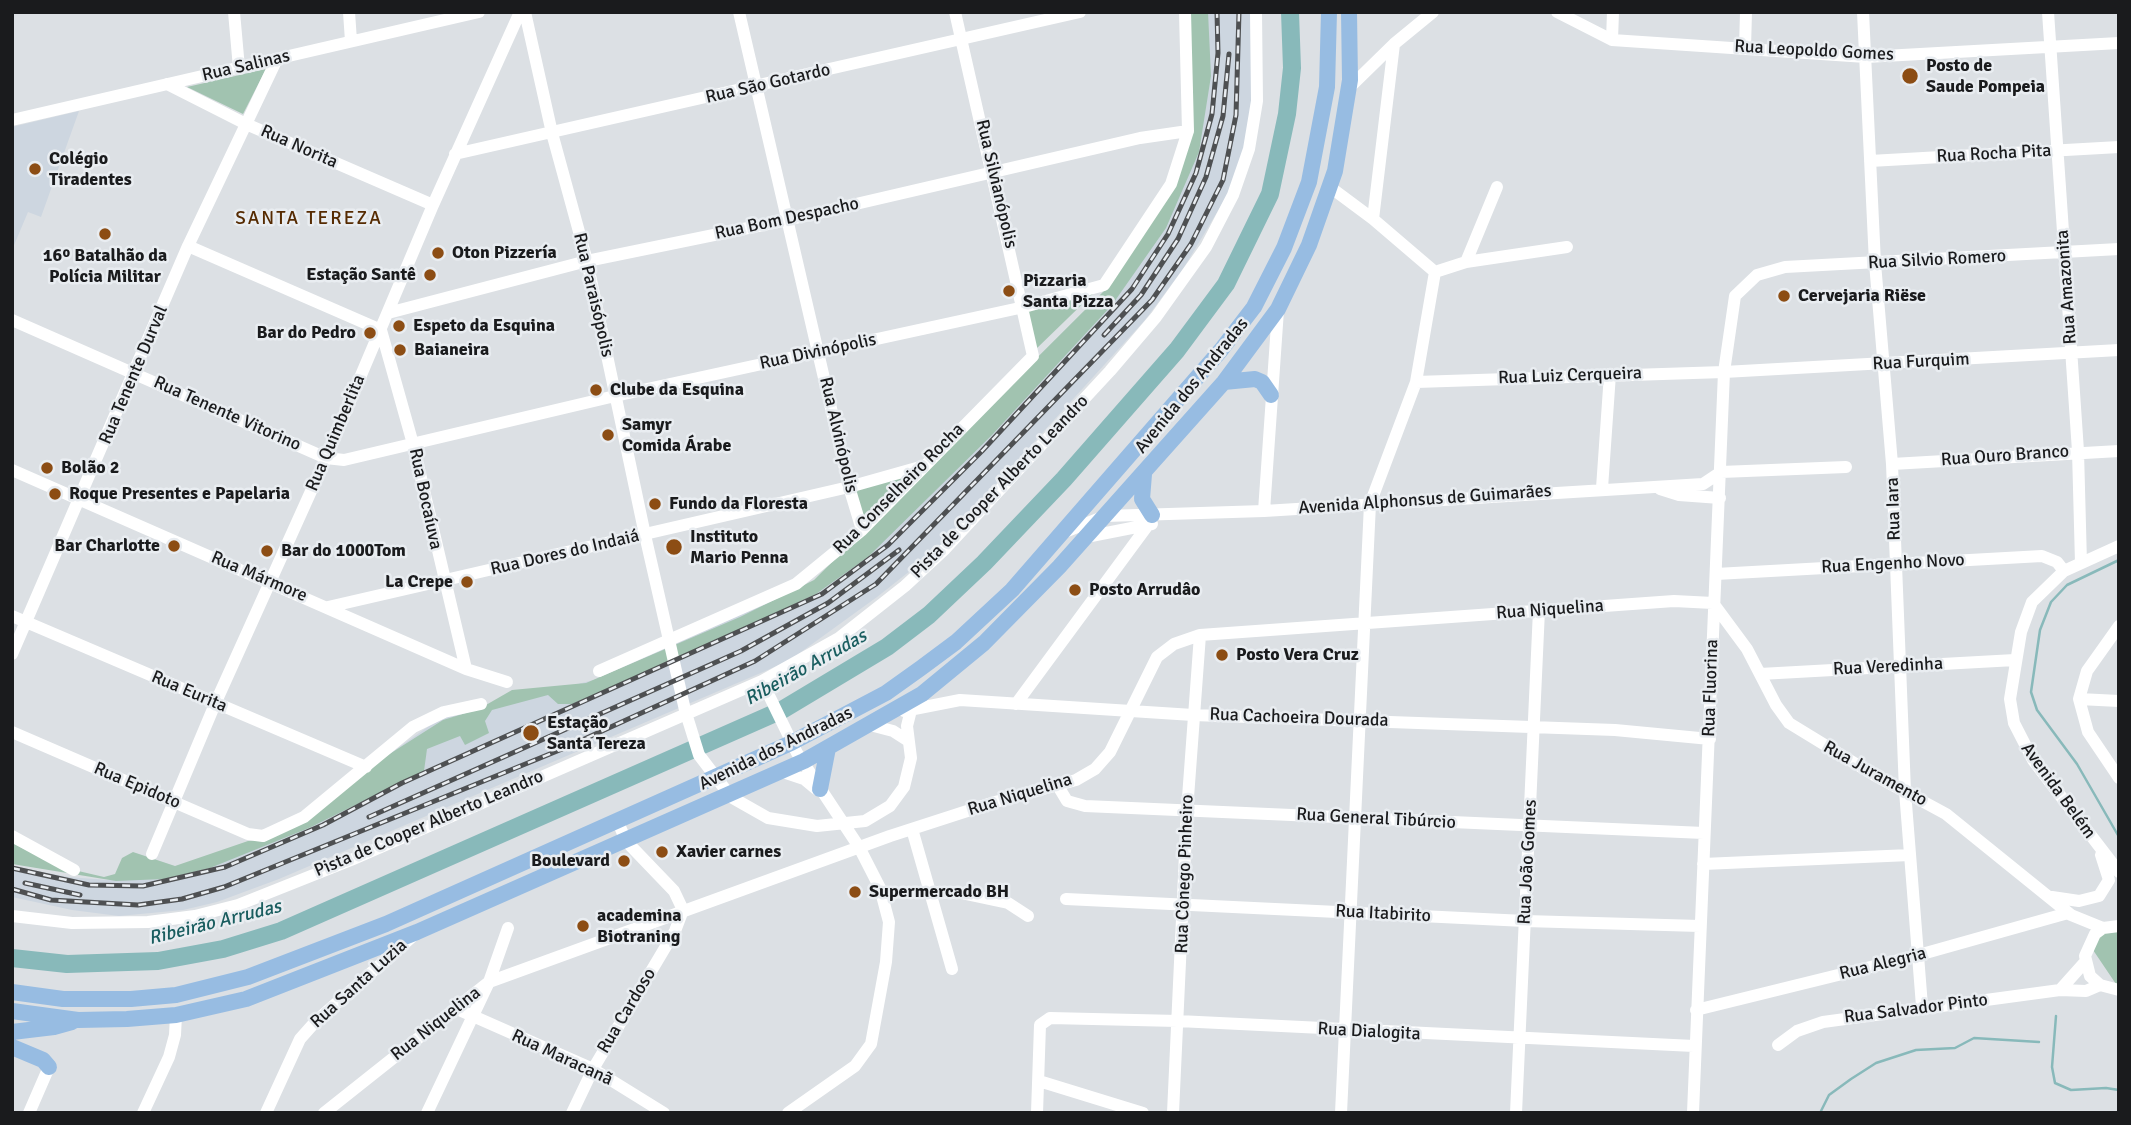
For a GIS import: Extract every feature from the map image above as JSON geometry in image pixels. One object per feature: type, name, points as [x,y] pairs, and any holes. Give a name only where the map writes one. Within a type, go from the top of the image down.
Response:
[{"type":"main road","name":"Avenida dos Andradas","points":[[12,992],[63,999],[131,999],[176,995],[248,977],[386,925],[791,743],[886,693],[956,642],[1012,590],[1064,532],[1254,307],[1284,248],[1309,182],[1327,86],[1329,12]]},
{"type":"main road","name":"Avenida dos Andradas","points":[[12,1011],[78,1020],[176,1015],[246,999],[417,932],[804,761],[922,694],[984,643],[1086,537],[1108,523],[1144,474],[1224,382],[1278,309],[1309,244],[1335,171],[1349,88],[1349,12]]},
{"type":"main road","points":[[1278,309],[1284,248]]},
{"type":"main road","points":[[1224,382],[1255,379],[1262,382],[1270,395]]},
{"type":"main road","points":[[1144,474],[1142,499],[1150,520]]},
{"type":"main road","points":[[911,710],[922,694]]},
{"type":"main road","points":[[822,792],[828,748]]},
{"type":"main road","points":[[12,1032],[54,1027],[78,1020]]},
{"type":"main road","points":[[12,1047],[43,1060],[49,1067]]},
{"type":"street","points":[[234,12],[239,68]]},
{"type":"street","points":[[349,12],[351,41]]},
{"type":"street","name":"Rua Salinas","points":[[12,120],[456,15],[479,12]]},
{"type":"street","name":"Rua Quimberlita","points":[[152,854],[215,704],[326,458],[433,205],[520,12]]},
{"type":"street","name":"Rua Paraisópolis","points":[[525,12],[551,133],[587,261],[685,710],[699,755],[718,782],[743,807],[784,823],[841,825],[865,821],[880,814],[901,794],[911,758],[907,740]]},
{"type":"street","name":"Rua Alvinópolis","points":[[739,12],[820,352],[849,487],[862,530]]},
{"type":"street","name":"Rua Silvianópolis","points":[[955,12],[1033,356]]},
{"type":"street","name":"Rua São Gotardo","points":[[456,155],[1080,12]]},
{"type":"street","points":[[1185,12],[1188,131]]},
{"type":"street","name":"Pista de Cooper Alberto Leandro","points":[[12,916],[72,923],[148,922],[195,916],[238,905],[351,860],[762,681],[839,638],[905,586],[945,549],[1156,317],[1206,247],[1233,195],[1249,149],[1257,101],[1256,12]]},
{"type":"street","points":[[1349,88],[1394,44],[1433,12]]},
{"type":"street","name":"Rua Leopoldo Gomes","points":[[1557,12],[1612,40],[1866,57],[2119,43]]},
{"type":"street","points":[[1612,40],[1613,12]]},
{"type":"street","points":[[1745,48],[1746,12]]},
{"type":"street","name":"Rua Iara","points":[[1863,12],[1875,263],[1892,464],[1905,790],[1922,1006]]},
{"type":"street","name":"Rua Amazonita","points":[[2048,12],[2078,451],[2081,563]]},
{"type":"street","points":[[1373,219],[1394,44]]},
{"type":"street","name":"Rua Tenente Durval","points":[[12,654],[188,246],[276,59]]},
{"type":"street","name":"Rua Norita","points":[[167,84],[246,124],[433,205]]},
{"type":"street","name":"Rua Bom Despacho","points":[[388,313],[587,261],[787,220],[1140,138],[1188,131]]},
{"type":"street","name":"Rua Divinópolis","points":[[326,458],[344,460],[615,396],[1024,307],[1104,285],[1171,184],[1188,131]]},
{"type":"street","name":"Rua Rocha Pita","points":[[1870,161],[2119,147]]},
{"type":"street","points":[[1329,187],[1373,219],[1436,272]]},
{"type":"street","points":[[1466,262],[1497,187]]},
{"type":"street","points":[[188,246],[381,330]]},
{"type":"street","points":[[1436,272],[1466,262],[1567,247]]},
{"type":"street","name":"Rua Silvio Romero","points":[[1757,275],[1785,267],[2119,249]]},
{"type":"street","points":[[1341,1113],[1348,913],[1370,504],[1416,382],[1436,272]]},
{"type":"street","name":"Rua Fluorina","points":[[1693,1113],[1724,372],[1735,296],[1757,275]]},
{"type":"street","points":[[1264,511],[1278,309]]},
{"type":"street","name":"Rua Tenente Vitorino","points":[[12,320],[326,458]]},
{"type":"street","name":"Rua Bocaíuva","points":[[381,330],[413,444],[466,669]]},
{"type":"street","name":"Rua Furquim","points":[[1724,372],[2119,350]]},
{"type":"street","name":"Rua Conselheiro Rocha","points":[[599,671],[796,584],[862,530],[1033,356]]},
{"type":"street","name":"Rua Luiz Cerqueira","points":[[1416,382],[1724,372]]},
{"type":"street","points":[[1602,488],[1610,374]]},
{"type":"street","name":"Rua Ouro Branco","points":[[1892,464],[2078,451],[2119,451]]},
{"type":"street","name":"Rua Dores do Indaiá","points":[[328,607],[849,487],[923,466]]},
{"type":"street","points":[[1721,472],[1846,467]]},
{"type":"street","name":"Rua Mármore","points":[[12,470],[466,669],[507,682]]},
{"type":"street","name":"Avenida Alphonsus de Guimarães","points":[[1064,532],[1108,523],[1193,514],[1703,484],[1721,472]]},
{"type":"street","name":"Avenida Alphonsus de Guimarães","points":[[1656,487],[1679,495],[1720,498]]},
{"type":"street","points":[[1016,704],[1150,520]]},
{"type":"street","points":[[1108,523],[1117,535],[1126,556]]},
{"type":"street","name":"Avenida Belém","points":[[2119,546],[2064,570],[2032,603],[2015,660],[2010,699],[2014,723],[2021,740],[2119,872]]},
{"type":"street","name":"Rua Engenho Novo","points":[[1716,574],[2042,556],[2057,562],[2064,570]]},
{"type":"street","name":"Rua Niquelina","points":[[324,1113],[489,982],[859,847],[1076,780],[1104,760],[1157,657],[1174,644],[1200,635],[1674,601],[1713,603]]},
{"type":"street","name":"Rua Juramento","points":[[1713,603],[1733,627],[1781,714],[1799,732],[1952,818],[2069,914],[2113,924]]},
{"type":"street","name":"Rua João Gomes","points":[[1516,1113],[1539,610]]},
{"type":"street","name":"Rua Eurita","points":[[12,616],[366,767]]},
{"type":"street","points":[[2119,626],[2087,671],[2080,699],[2088,732],[2119,778]]},
{"type":"street","name":"Rua Cônego Pinheiro","points":[[1173,1113],[1187,811],[1200,635]]},
{"type":"street","name":"Rua Veredinha","points":[[1760,674],[2015,660]]},
{"type":"street","points":[[762,681],[791,743],[859,847],[880,888],[889,922],[886,962],[871,1044],[855,1066],[788,1113]]},
{"type":"street","points":[[2080,699],[2119,701]]},
{"type":"street","name":"Rua Cachoeira Dourada","points":[[890,713],[960,700],[1193,715],[1535,728],[1710,739]]},
{"type":"street","points":[[366,767],[412,727],[444,712],[481,704]]},
{"type":"street","points":[[907,740],[907,724],[911,710]]},
{"type":"street","points":[[870,725],[893,731],[907,740]]},
{"type":"street","name":"Rua Epidoto","points":[[12,732],[248,834],[263,836],[304,817],[366,767]]},
{"type":"street","points":[[780,771],[804,779],[822,792]]},
{"type":"street","name":"Rua General Tibúrcio","points":[[1058,786],[1067,801],[1078,806],[1704,834]]},
{"type":"street","points":[[618,822],[626,841],[674,891],[683,910]]},
{"type":"street","points":[[912,829],[952,969]]},
{"type":"street","points":[[12,836],[74,870]]},
{"type":"street","points":[[2047,895],[2079,901],[2099,896],[2109,880],[2095,842]]},
{"type":"street","points":[[1703,864],[1909,855]]},
{"type":"street","points":[[932,892],[996,900],[1007,903],[1028,916]]},
{"type":"street","name":"Rua Itabirito","points":[[1066,899],[1525,921],[1700,926]]},
{"type":"street","name":"Rua Cardoso","points":[[572,1113],[593,1069],[675,931],[683,910]]},
{"type":"street","name":"Rua Juramento","points":[[2069,914],[2090,975],[2100,985]]},
{"type":"street","name":"Rua Alegria","points":[[1696,1010],[1916,956],[2069,914]]},
{"type":"street","points":[[2060,990],[2085,956],[2095,934],[2113,924]]},
{"type":"street","points":[[427,1113],[489,982],[508,928]]},
{"type":"street","name":"Rua Santa Luzia","points":[[266,1113],[300,1039],[316,1021],[417,932]]},
{"type":"street","points":[[2100,985],[2118,991]]},
{"type":"street","name":"Rua Salvador Pinto","points":[[1778,1045],[1797,1031],[1823,1021],[2060,990],[2087,991],[2100,985]]},
{"type":"street","name":"Rua Maracanã","points":[[457,1009],[593,1069],[664,1113]]},
{"type":"street","points":[[143,1113],[169,1056],[175,1035],[176,1015]]},
{"type":"street","name":"Rua Dialogita","points":[[1039,1081],[1040,1025],[1050,1018],[1178,1021],[1694,1046]]},
{"type":"street","points":[[29,1113],[49,1067]]},
{"type":"street","points":[[1037,1113],[1039,1081],[1143,1113]]},
{"type":"shaded area","points":[[1194,12],[1254,12],[1258,86],[1247,139],[1228,194],[1183,269],[1145,320],[934,552],[877,597],[790,660],[279,879],[217,902],[183,910],[119,916],[72,910],[12,897],[12,866],[68,877],[108,880],[171,869],[252,843],[367,770],[443,716],[594,680],[817,581],[1122,277],[1191,142]]},
{"type":"shaded area","name":"Colégio Tiradentes","points":[[79,111],[41,217],[28,212],[12,250],[12,127]]},
{"type":"green space","points":[[1187,12],[1208,12],[1211,76],[1199,152],[1166,228],[1112,305],[992,435],[868,557],[816,594],[572,704],[558,704],[548,695],[492,710],[485,721],[489,733],[465,745],[460,736],[427,749],[424,771],[309,828],[210,868],[164,879],[116,881],[12,864],[12,843],[61,867],[104,877],[115,874],[122,858],[133,852],[175,866],[248,841],[267,839],[310,816],[388,755],[443,720],[479,709],[512,690],[586,683],[740,617],[814,580],[1111,284],[1150,225],[1190,132]]},
{"type":"green space","points":[[266,69],[243,114],[187,87]]},
{"type":"green space","points":[[1100,287],[1034,351],[1027,308]]},
{"type":"green space","points":[[915,471],[863,524],[853,491]]},
{"type":"green space","points":[[2119,930],[2118,987],[2091,947],[2104,932]]},
{"type":"waterway","name":"Ribeirão Arrudas","points":[[12,958],[67,964],[158,961],[223,949],[281,931],[782,710],[887,647],[929,615],[984,563],[1064,479],[1177,350],[1226,284],[1270,194],[1287,114],[1292,68],[1290,12]]},
{"type":"waterway","points":[[2119,560],[2067,585],[2051,602],[2040,630],[2031,692],[2037,710],[2077,764],[2119,837]]},
{"type":"waterway","points":[[2056,1016],[2052,1067],[2055,1083],[2071,1090],[2119,1090]]},
{"type":"waterway","points":[[1820,1113],[1829,1095],[1851,1079],[1876,1063],[1916,1050],[1955,1048],[1974,1038],[2039,1042]]},
{"type":"railway","points":[[12,868],[89,885],[143,886],[225,867],[323,825],[402,783],[822,594],[888,545],[982,451],[1132,289],[1168,234],[1196,173],[1212,114],[1218,53],[1217,12]]},
{"type":"railway","points":[[12,889],[51,900],[138,905],[182,899],[224,887],[567,747],[755,661],[876,584],[1152,300],[1191,244],[1223,180],[1236,115],[1239,12]]},
{"type":"railway","points":[[1104,335],[1141,295],[1178,239],[1206,177],[1223,116],[1229,54]]},
{"type":"railway","points":[[369,817],[741,651],[828,603],[899,550]]},
{"type":"railway","points":[[25,883],[80,895]]},
{"type":"place","name":"Posto de Saude Pompeia","points":[[1910,76]]},
{"type":"place","name":"Colégio Tiradentes","points":[[35,169]]},
{"type":"place","name":"16º Batalhão da Polícia Militar","points":[[105,234]]},
{"type":"place","name":"Oton Pizzería","points":[[438,253]]},
{"type":"place","name":"Estação Santê","points":[[430,275]]},
{"type":"place","name":"Pizzaria Santa Pizza","points":[[1009,291]]},
{"type":"place","name":"Cervejaria Riëse","points":[[1784,296]]},
{"type":"place","name":"Espeto da Esquina","points":[[399,326]]},
{"type":"place","name":"Bar do Pedro","points":[[370,333]]},
{"type":"place","name":"Baianeira","points":[[400,350]]},
{"type":"place","name":"Clube da Esquina","points":[[596,390]]},
{"type":"place","name":"Samyr Comida Árabe","points":[[608,435]]},
{"type":"place","name":"Bolão 2","points":[[47,468]]},
{"type":"place","name":"Roque Presentes e Papelaria","points":[[55,494]]},
{"type":"place","name":"Fundo da Floresta","points":[[655,504]]},
{"type":"place","name":"Bar Charlotte","points":[[174,546]]},
{"type":"place","name":"Instituto Mario Penna","points":[[674,547]]},
{"type":"place","name":"Bar do 1000Tom","points":[[267,551]]},
{"type":"place","name":"La Crepe","points":[[467,582]]},
{"type":"place","name":"Posto Arrudâo","points":[[1075,590]]},
{"type":"place","name":"Posto Vera Cruz","points":[[1222,655]]},
{"type":"place","name":"Estação Santa Tereza","points":[[531,733]]},
{"type":"place","name":"Xavier carnes","points":[[662,852]]},
{"type":"place","name":"Boulevard","points":[[624,861]]},
{"type":"place","name":"Supermercado BH","points":[[855,892]]},
{"type":"place","name":"academina Biotraning","points":[[583,926]]},
{"type":"district","name":"SANTA TEREZA","points":[[309,219]]}]
